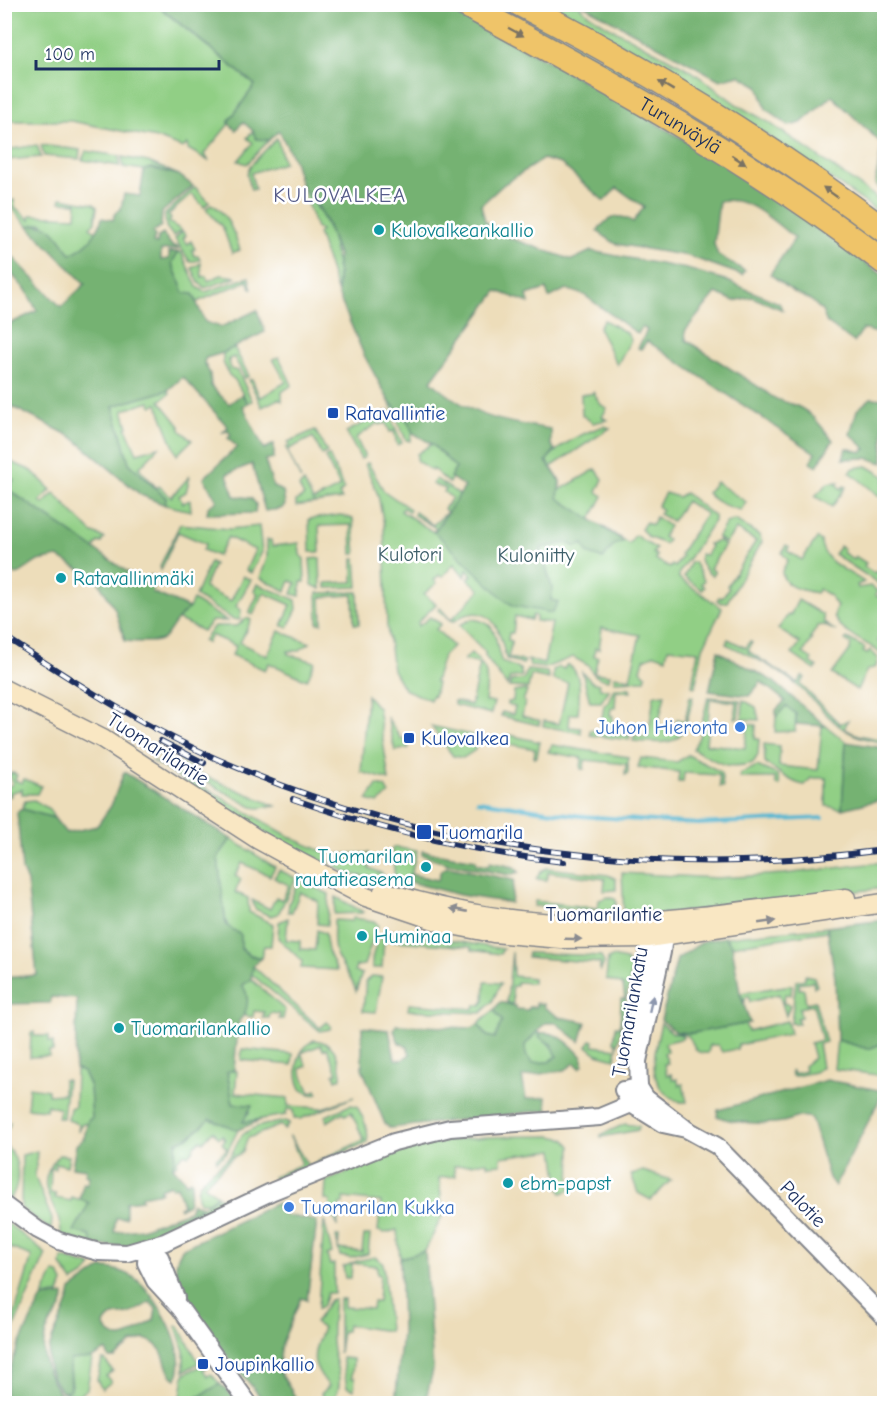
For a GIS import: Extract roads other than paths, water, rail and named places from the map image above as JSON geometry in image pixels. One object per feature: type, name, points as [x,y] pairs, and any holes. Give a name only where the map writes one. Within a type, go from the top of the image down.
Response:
[{"type":"highway","name":"Turunväylä","points":[[464,4],[681,123],[762,175],[885,262]]},
{"type":"highway","name":"Turunväylä","points":[[520,4],[629,63],[692,102],[774,153],[885,230]]},
{"type":"main road","name":"Tuomarilantie","points":[[10,693],[103,739],[257,839],[366,897],[418,916],[472,930],[562,939],[656,938],[885,903]]},
{"type":"main road","name":"Tuomarilantie","points":[[332,878],[459,910],[516,920],[604,923],[655,920],[885,893]]},
{"type":"street","name":"Tuomarilankatu","points":[[4,1205],[38,1230],[77,1247],[114,1253],[147,1249],[273,1191],[393,1142],[450,1128],[600,1117],[631,1094],[656,938],[655,920]]},
{"type":"street","name":"Palotie","points":[[631,1094],[663,1124],[686,1129],[717,1146],[885,1317]]},
{"type":"street","points":[[147,1249],[146,1263],[150,1272],[180,1308],[249,1404]]},
{"type":"waterway","points":[[478,801],[581,816],[698,824],[823,818]]},
{"type":"railway","points":[[4,636],[114,706],[201,752],[309,795],[389,819],[470,838],[552,851],[635,859],[718,861],[801,858],[884,850]]},
{"type":"railway","points":[[161,741],[204,763]]},
{"type":"railway","points":[[293,799],[360,821],[461,846],[564,862]]},
{"type":"place","name":"Kulovalkeankallio","points":[[379,230]]},
{"type":"place","name":"Ratavallintie","points":[[333,413]]},
{"type":"place","name":"Ratavallinmäki","points":[[61,578]]},
{"type":"place","name":"Juhon Hieronta","points":[[740,727]]},
{"type":"place","name":"Kulovalkea","points":[[409,738]]},
{"type":"place","name":"Tuomarila","points":[[424,832]]},
{"type":"place","name":"Tuomarilan rautatieasema","points":[[426,867]]},
{"type":"place","name":"Huminaa","points":[[362,936]]},
{"type":"place","name":"Tuomarilankallio","points":[[119,1028]]},
{"type":"place","name":"ebm-papst","points":[[508,1183]]},
{"type":"place","name":"Tuomarilan Kukka","points":[[289,1207]]},
{"type":"place","name":"Joupinkallio","points":[[203,1364]]},
{"type":"district","name":"KULOVALKEA","points":[[340,195]]},
{"type":"park label","name":"Kulotori","points":[[410,554]]},
{"type":"park label","name":"Kuloniitty","points":[[536,555]]}]
